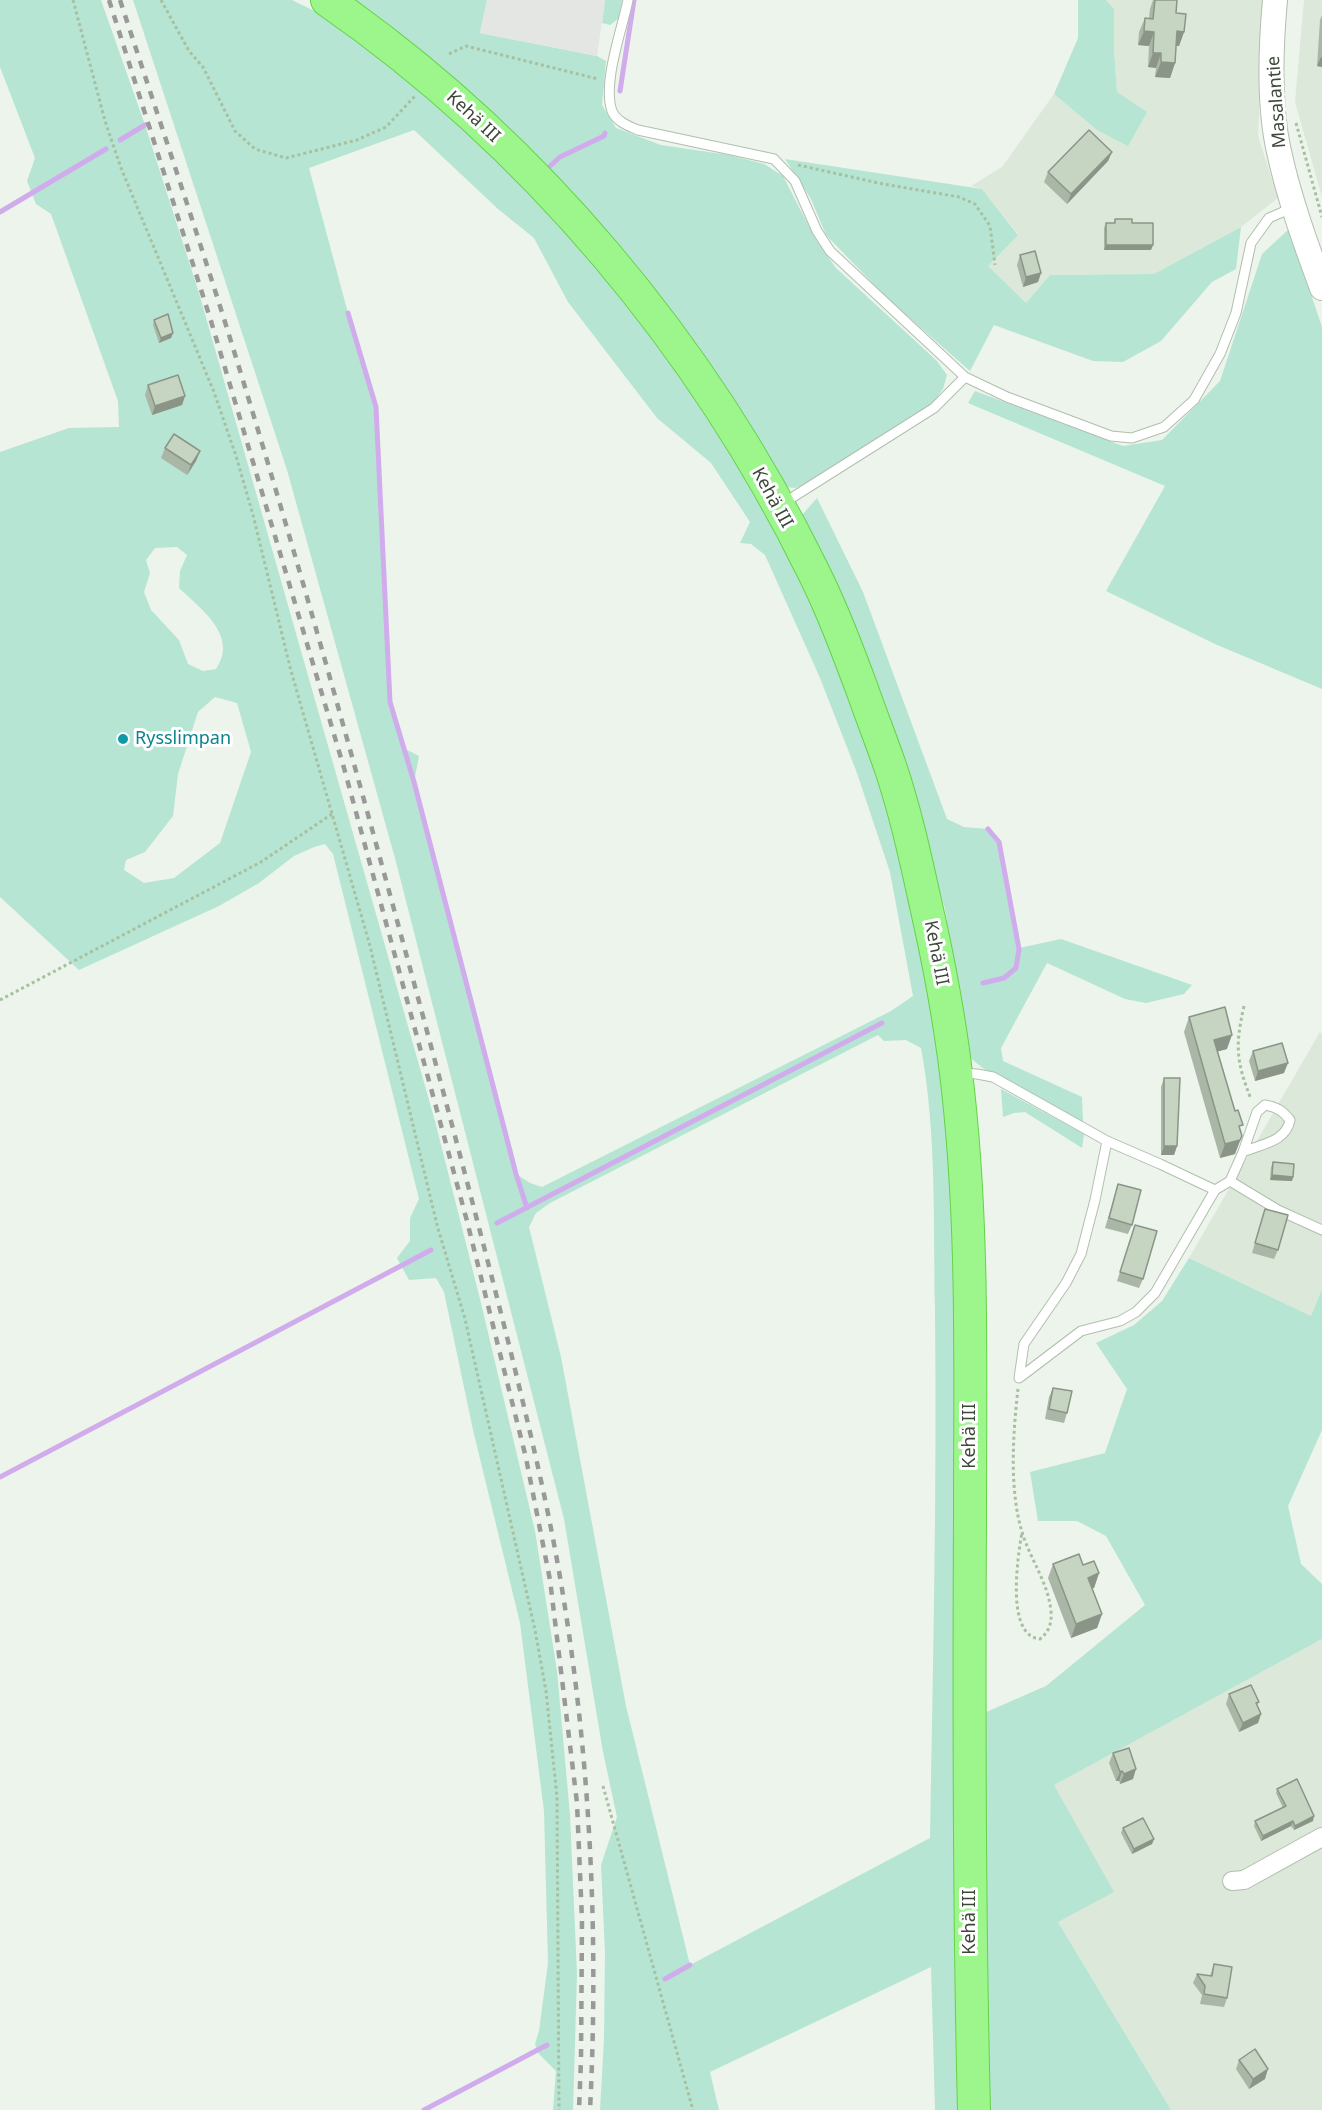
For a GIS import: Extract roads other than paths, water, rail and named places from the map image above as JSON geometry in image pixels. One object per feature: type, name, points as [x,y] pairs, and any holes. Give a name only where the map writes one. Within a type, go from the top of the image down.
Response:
[{"type":"highway","name":"Kehä III","points":[[327,0],[374,33],[447,93],[512,153],[564,206],[660,323],[708,391],[778,507],[812,570],[840,631],[891,768],[911,838],[938,960],[956,1073],[968,1207],[970,1954],[974,2110]]},
{"type":"street","name":"Masalantie","points":[[1275,0],[1272,28],[1278,146],[1303,236],[1322,288]]},
{"type":"street","points":[[1232,1881],[1244,1880],[1322,1837]]},
{"type":"lane","points":[[628,0],[609,82],[612,113],[624,124],[638,130],[774,159],[795,181],[830,251],[965,378],[1007,397],[1111,436],[1132,438],[1164,427],[1194,400],[1220,354],[1236,313],[1251,243],[1269,218],[1294,206]]},
{"type":"lane","points":[[778,507],[934,408],[965,378]]},
{"type":"lane","points":[[956,1073],[993,1077],[1107,1141],[1215,1190]]},
{"type":"lane","points":[[1107,1141],[1081,1254],[1065,1283],[1024,1344],[1019,1378],[1081,1331],[1120,1321],[1136,1312],[1155,1293],[1215,1190],[1230,1181],[1257,1112],[1265,1106],[1285,1113],[1290,1120],[1288,1130],[1281,1137],[1243,1152]]},
{"type":"lane","points":[[1230,1181],[1278,1210],[1322,1230]]},
{"type":"waterway","points":[[620,91],[634,0]]},
{"type":"waterway","points":[[120,140],[145,125]]},
{"type":"waterway","points":[[548,168],[560,157],[604,136],[605,133]]},
{"type":"waterway","points":[[0,212],[106,149]]},
{"type":"waterway","points":[[348,313],[376,407],[390,702],[414,782],[516,1174],[527,1208]]},
{"type":"waterway","points":[[983,983],[1004,978],[1016,968],[1019,949],[999,842],[988,829]]},
{"type":"waterway","points":[[497,1223],[882,1023]]},
{"type":"waterway","points":[[0,1477],[431,1250]]},
{"type":"waterway","points":[[665,1979],[690,1965]]},
{"type":"waterway","points":[[424,2110],[547,2045]]},
{"type":"railway","points":[[109,0],[211,321],[344,768],[467,1221],[526,1458],[550,1580],[577,1803],[582,1920],[579,2110]]},
{"type":"railway","points":[[120,0],[225,322],[324,657],[453,1128],[537,1464],[560,1577],[579,1709],[585,1776],[592,1910],[593,2043],[590,2110]]},
{"type":"place","name":"Rysslimpan","points":[[123,739]]}]
